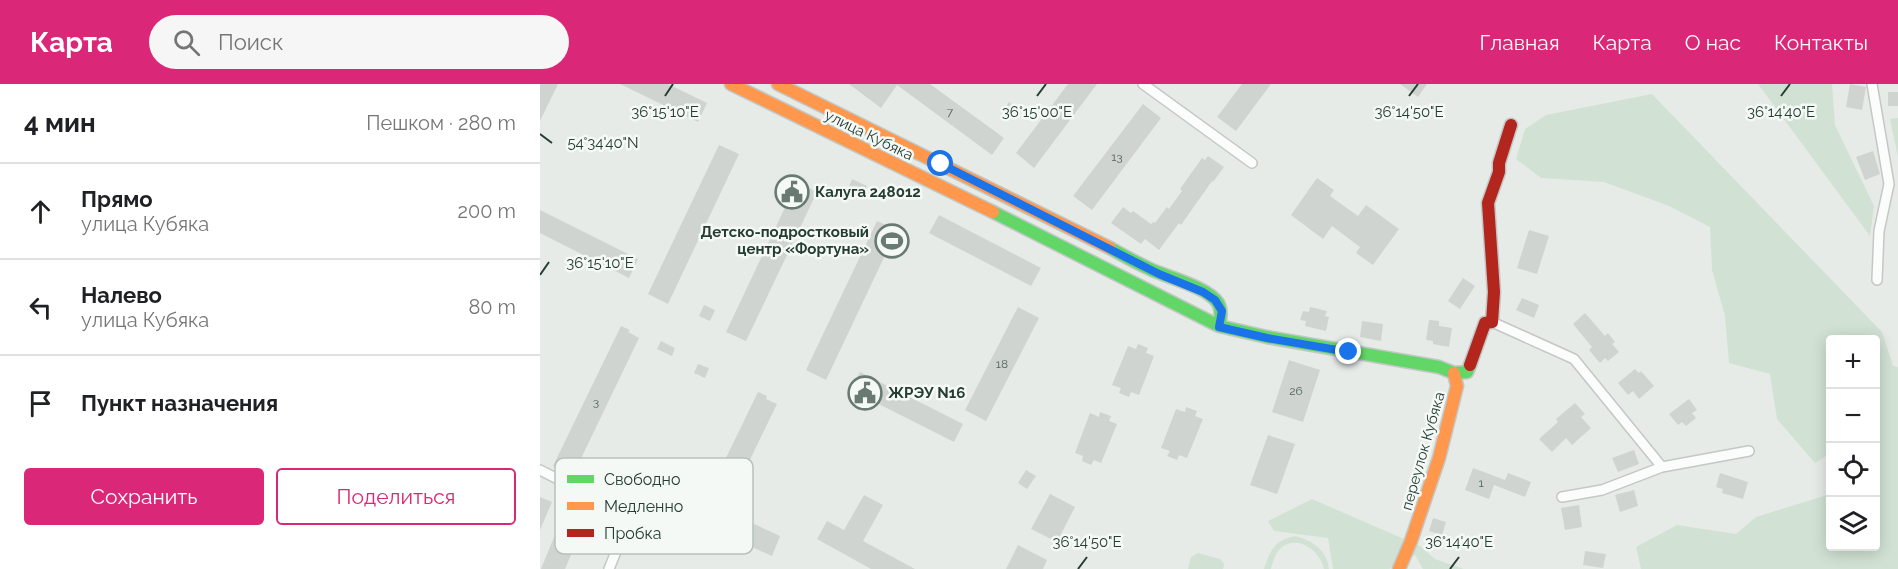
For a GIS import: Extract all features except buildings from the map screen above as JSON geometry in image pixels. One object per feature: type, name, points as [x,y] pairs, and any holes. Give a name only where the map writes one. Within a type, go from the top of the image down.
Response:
[{"type":"street","name":"улица Кубяка","points":[[731,84],[1045,238],[1219,327],[1267,338],[1439,367],[1454,373]]},
{"type":"street","name":"улица Кубяка","points":[[778,84],[1159,274],[1203,292],[1215,300],[1222,311],[1219,327]]},
{"type":"street","points":[[1143,84],[1252,164]]},
{"type":"street","points":[[1872,84],[1889,184],[1879,231],[1877,280]]},
{"type":"street","points":[[1492,322],[1494,292],[1488,203],[1511,125]]},
{"type":"street","points":[[1454,373],[1467,372],[1485,323],[1492,322],[1574,359],[1662,467]]},
{"type":"street","name":"переулок Кубяка","points":[[1399,569],[1439,458],[1457,386],[1454,373]]},
{"type":"street","points":[[1562,497],[1602,490],[1662,467],[1749,451]]},
{"type":"street","points":[[540,470],[555,478]]},
{"type":"street","points":[[609,569],[615,554]]},
{"type":"green space","points":[[1758,84],[1832,84],[1835,125],[1874,206],[1870,236]]},
{"type":"green space","points":[[1652,94],[1882,332],[1893,366],[1898,367],[1898,569],[1641,569],[1636,547],[1677,525],[1736,534],[1756,517],[1826,495],[1826,551],[1880,551],[1880,335],[1826,335],[1826,456],[1815,463],[1777,419],[1770,374],[1729,363],[1725,316],[1712,270],[1710,227],[1669,206],[1604,182],[1541,178],[1516,159],[1525,129],[1546,115]]},
{"type":"green space","points":[[1898,118],[1898,157],[1890,119]]},
{"type":"green space","points":[[1312,499],[1420,546],[1435,559],[1464,569],[1423,569],[1415,555],[1389,569],[1333,569],[1328,538],[1274,531],[1268,521]]},
{"type":"green space","points":[[1295,536],[1318,547],[1328,562],[1329,569],[1324,569],[1318,556],[1307,546],[1294,543],[1281,548],[1271,569],[1264,569],[1274,547],[1283,540]]},
{"type":"green space","points":[[1198,553],[1220,559],[1224,564],[1223,569],[1188,569],[1191,557]]},
{"type":"traffic: fast","points":[[993,212],[1219,326],[1267,337],[1439,367],[1454,373],[1467,372],[1470,365]]},
{"type":"traffic: fast","points":[[1110,248],[1152,270],[1213,297],[1220,308],[1219,326]]},
{"type":"traffic: slow","points":[[731,84],[993,212]]},
{"type":"traffic: slow","points":[[778,84],[1110,248]]},
{"type":"traffic: slow","points":[[1399,569],[1439,458],[1457,386],[1454,373]]},
{"type":"traffic: jam","points":[[1470,365],[1485,323],[1492,322],[1494,292],[1488,203],[1511,125]]},
{"type":"place","name":"Калуга 248012","points":[[792,192]]},
{"type":"place","name":"Детско-подростковый центр «Фортуна»","points":[[892,241]]},
{"type":"place","name":"ЖРЭУ N16","points":[[865,393]]},
{"type":"route","points":[[941,164],[1159,274],[1203,292],[1215,300],[1222,311],[1219,327],[1349,352]]}]
